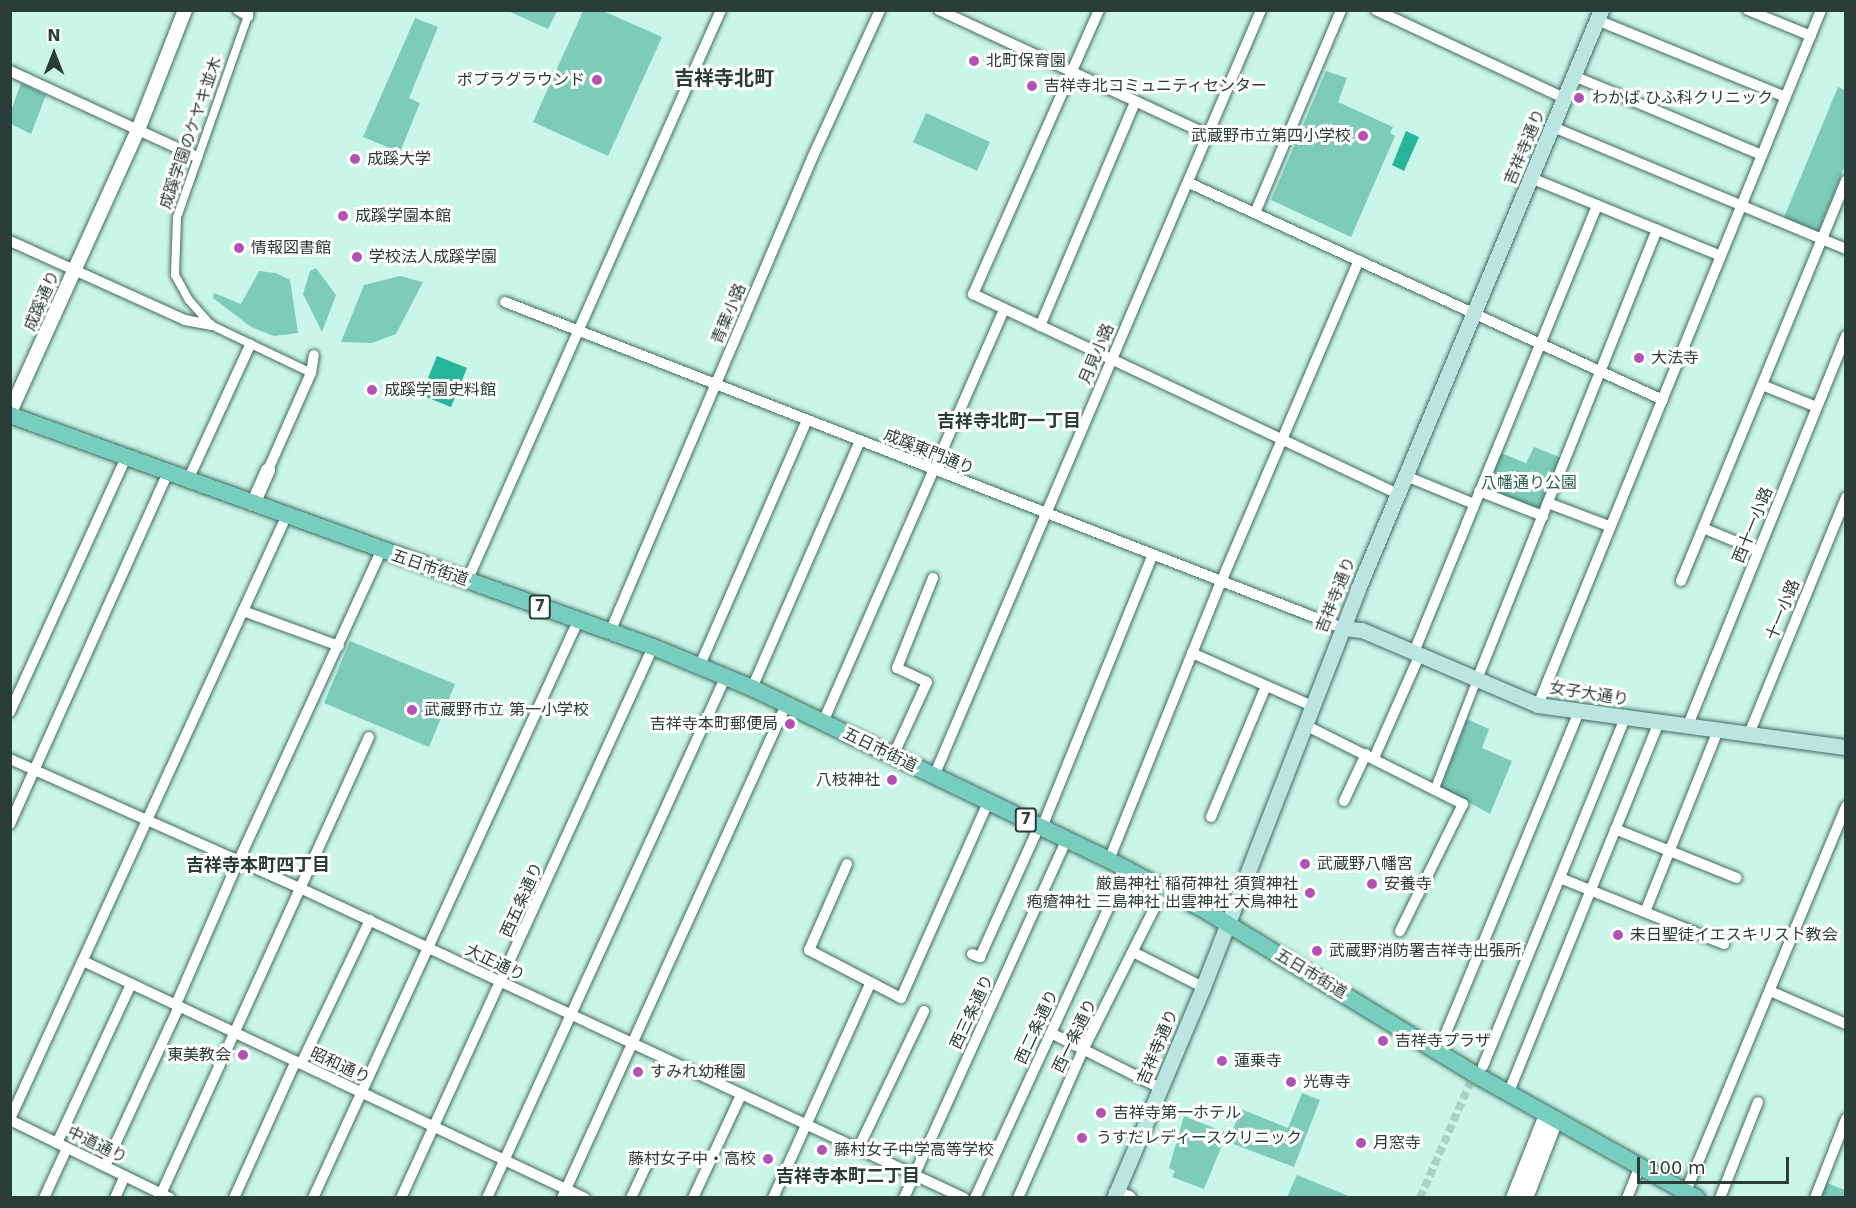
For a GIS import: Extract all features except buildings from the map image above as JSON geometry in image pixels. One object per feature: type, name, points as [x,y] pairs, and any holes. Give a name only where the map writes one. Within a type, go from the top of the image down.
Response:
[{"type":"main road","name":"吉祥寺通り","points":[[1120,1196],[1160,1088],[1203,987],[1342,628],[1599,15]]},
{"type":"main road","name":"五日市街道","points":[[10,414],[286,517],[653,647],[752,688],[1067,839],[1228,923],[1475,1075],[1692,1195]]},
{"type":"main road","name":"女子大通り","points":[[1342,628],[1362,630],[1478,677],[1539,705],[1845,747]]},
{"type":"street","points":[[138,130],[186,10]]},
{"type":"street","points":[[467,581],[721,10]]},
{"type":"street","name":"青葉小路","points":[[610,632],[715,384],[880,10]]},
{"type":"street","points":[[939,10],[1210,136]]},
{"type":"street","points":[[964,22],[970,10]]},
{"type":"street","points":[[1099,10],[973,294],[1398,494]]},
{"type":"street","name":"月見小路","points":[[934,776],[1111,360],[1210,136],[1261,10]]},
{"type":"street","points":[[1255,213],[1341,10]]},
{"type":"street","points":[[1376,10],[1564,98]]},
{"type":"street","points":[[1748,10],[1811,36]]},
{"type":"street","points":[[1539,705],[1609,526],[1821,10]]},
{"type":"street","name":"成蹊学園のケヤキ並木","points":[[245,12],[177,217],[175,275],[189,300],[212,325],[311,373]]},
{"type":"street","points":[[1599,15],[1786,97]]},
{"type":"street","points":[[10,71],[197,157]]},
{"type":"street","points":[[1574,76],[1762,155]]},
{"type":"street","points":[[1040,326],[1135,102]]},
{"type":"street","points":[[1553,127],[1845,249]]},
{"type":"street","name":"成蹊通り","points":[[10,414],[138,130]]},
{"type":"street","points":[[1532,178],[1721,256]]},
{"type":"street","points":[[1681,581],[1845,181]]},
{"type":"street","points":[[1189,183],[1662,400]]},
{"type":"street","points":[[1344,801],[1370,756],[1417,653],[1479,491],[1596,204]]},
{"type":"street","points":[[1435,788],[1657,230]]},
{"type":"street","points":[[10,241],[185,320],[212,325]]},
{"type":"street","points":[[1109,860],[1221,582],[1359,260]]},
{"type":"street","name":"成蹊東門通り","points":[[505,302],[1152,556],[1342,628]]},
{"type":"street","points":[[823,722],[1004,309]]},
{"type":"street","name":"西十一小路","points":[[1688,725],[1845,336]]},
{"type":"street","points":[[188,480],[250,345]]},
{"type":"street","points":[[253,504],[311,373],[314,355]]},
{"type":"street","points":[[1761,385],[1817,408]]},
{"type":"street","points":[[700,665],[807,420]]},
{"type":"street","points":[[752,688],[860,441]]},
{"type":"street","points":[[10,712],[126,458]]},
{"type":"street","points":[[10,824],[168,473]]},
{"type":"street","points":[[1407,476],[1474,504]]},
{"type":"street","points":[[1479,491],[1543,516]]},
{"type":"street","name":"十一小路","points":[[1749,734],[1845,497]]},
{"type":"street","points":[[1548,503],[1609,526]]},
{"type":"street","points":[[10,1120],[286,517]]},
{"type":"street","points":[[1703,528],[1758,551]]},
{"type":"street","points":[[105,1166],[238,862],[381,551]]},
{"type":"street","points":[[972,954],[980,957],[1040,827],[1152,556]]},
{"type":"street","points":[[894,756],[927,682],[897,668],[933,578]]},
{"type":"street","points":[[243,611],[339,646]]},
{"type":"street","points":[[313,1197],[578,621]]},
{"type":"street","name":"西五条通り","points":[[401,1197],[653,647]]},
{"type":"street","points":[[1192,653],[1312,706]]},
{"type":"street","points":[[487,1197],[726,676]]},
{"type":"street","points":[[1211,818],[1266,686]]},
{"type":"street","points":[[564,1193],[786,705]]},
{"type":"street","points":[[1438,1052],[1579,712]]},
{"type":"street","points":[[1475,1075],[1560,878],[1625,718]]},
{"type":"street","points":[[1508,1094],[1659,722]]},
{"type":"street","points":[[1305,725],[1463,804],[1400,931]]},
{"type":"street","points":[[1645,912],[1718,730]]},
{"type":"street","points":[[165,1196],[235,1033],[369,737]]},
{"type":"street","name":"大正通り","points":[[10,759],[370,920],[632,1045],[964,1197]]},
{"type":"street","points":[[847,864],[809,950],[870,984],[901,998],[988,803]]},
{"type":"street","points":[[1692,1195],[1845,806]]},
{"type":"street","points":[[1615,829],[1737,878]]},
{"type":"street","name":"西三条通り","points":[[904,1197],[1067,839]]},
{"type":"street","name":"西二条通り","points":[[975,1197],[1126,869]]},
{"type":"street","points":[[1560,878],[1724,944]]},
{"type":"street","name":"西一条通り","points":[[1018,1197],[1083,1050],[1164,889]]},
{"type":"street","points":[[234,1197],[370,920]]},
{"type":"street","points":[[1133,952],[1203,987]]},
{"type":"street","name":"昭和通り","points":[[83,961],[504,1159],[564,1193],[585,1197]]},
{"type":"street","points":[[44,1197],[62,1145],[131,984]]},
{"type":"street","points":[[773,1197],[870,984]]},
{"type":"street","points":[[1770,992],[1845,1024]]},
{"type":"street","points":[[858,1149],[924,1011]]},
{"type":"street","points":[[1050,1033],[1160,1088]]},
{"type":"street","points":[[693,1197],[741,1095]]},
{"type":"street","points":[[1720,1197],[1758,1102]]},
{"type":"street","points":[[1513,1197],[1551,1118]]},
{"type":"street","points":[[1526,1197],[1551,1118]]},
{"type":"street","points":[[1815,1197],[1845,1119]]},
{"type":"street","name":"中道通り","points":[[10,1120],[165,1196]]},
{"type":"street","points":[[631,1197],[648,1163]]},
{"type":"street","points":[[1627,1197],[1640,1165]]},
{"type":"street","points":[[115,1197],[125,1176]]},
{"type":"green space","points":[[508,11],[557,11],[548,29]]},
{"type":"green space","name":"ポプラグラウンド","points":[[583,11],[603,11],[662,37],[608,156],[533,122]]},
{"type":"green space","points":[[415,18],[438,27],[409,98],[420,103],[400,152],[363,137]]},
{"type":"green space","points":[[1326,71],[1347,78],[1338,102],[1393,127],[1390,133],[1395,136],[1351,237],[1271,200]]},
{"type":"green space","points":[[21,83],[46,95],[31,134],[11,124],[11,111]]},
{"type":"green space","points":[[1838,87],[1845,90],[1845,166],[1816,237],[1782,222]]},
{"type":"green space","points":[[926,113],[990,142],[977,171],[913,142]]},
{"type":"green space","points":[[316,268],[336,295],[322,332],[303,294],[310,271]]},
{"type":"green space","points":[[259,271],[276,273],[290,280],[298,333],[274,336],[251,327],[213,298],[214,293],[241,304]]},
{"type":"green space","points":[[400,276],[423,282],[396,334],[372,343],[341,342],[364,285]]},
{"type":"green space","name":"八幡通り公園","points":[[1534,447],[1562,458],[1540,509],[1488,490],[1485,485],[1499,452],[1526,463]]},
{"type":"green space","points":[[350,641],[455,684],[429,747],[324,703]]},
{"type":"green space","points":[[1467,719],[1489,729],[1482,748],[1512,761],[1490,814],[1441,787]]},
{"type":"green space","points":[[1302,1093],[1320,1100],[1294,1167],[1228,1142],[1241,1109],[1288,1128]]},
{"type":"green space","points":[[1184,1116],[1227,1133],[1204,1189],[1172,1177],[1175,1171],[1169,1168]]},
{"type":"green space","points":[[1297,1175],[1351,1197],[1287,1197]]},
{"type":"green space","points":[[1824,1182],[1845,1190],[1845,1197],[1818,1198]]},
{"type":"shaded area","points":[[1406,131],[1419,137],[1404,171],[1392,165]]},
{"type":"shaded area","points":[[437,356],[467,368],[451,407],[421,395]]},
{"type":"tunnel","points":[[1420,1198],[1470,1083]]},
{"type":"place","name":"北町保育園","points":[[974,61]]},
{"type":"place","name":"ポプラグラウンド","points":[[597,80]]},
{"type":"place","name":"吉祥寺北コミュニティセンター","points":[[1032,86]]},
{"type":"place","name":"わかば ひふ科クリニック","points":[[1579,98]]},
{"type":"place","name":"武蔵野市立第四小学校","points":[[1363,136]]},
{"type":"place","name":"成蹊大学","points":[[355,159]]},
{"type":"place","name":"成蹊学園本館","points":[[343,216]]},
{"type":"place","name":"情報図書館","points":[[239,248]]},
{"type":"place","name":"学校法人成蹊学園","points":[[357,257]]},
{"type":"place","name":"大法寺","points":[[1639,358]]},
{"type":"place","name":"成蹊学園史料館","points":[[372,390]]},
{"type":"place","name":"武蔵野市立 第一小学校","points":[[412,710]]},
{"type":"place","name":"吉祥寺本町郵便局","points":[[790,724]]},
{"type":"place","name":"八枝神社","points":[[892,780]]},
{"type":"place","name":"武蔵野八幡宮","points":[[1305,864]]},
{"type":"place","name":"安養寺","points":[[1372,884]]},
{"type":"place","name":"厳島神社 稲荷神社 須賀神社 疱瘡神社 三島神社 出雲神社 大鳥神社","points":[[1310,893]]},
{"type":"place","name":"未日聖徒イエスキリスト教会","points":[[1618,935]]},
{"type":"place","name":"武蔵野消防署吉祥寺出張所","points":[[1317,951]]},
{"type":"place","name":"吉祥寺プラザ","points":[[1383,1041]]},
{"type":"place","name":"東美教会","points":[[243,1055]]},
{"type":"place","name":"蓮乗寺","points":[[1222,1061]]},
{"type":"place","name":"すみれ幼稚園","points":[[638,1072]]},
{"type":"place","name":"光専寺","points":[[1291,1082]]},
{"type":"place","name":"吉祥寺第一ホテル","points":[[1101,1113]]},
{"type":"place","name":"うすだレディースクリニック","points":[[1082,1138]]},
{"type":"place","name":"月窓寺","points":[[1361,1143]]},
{"type":"place","name":"藤村女子中学高等学校","points":[[822,1150]]},
{"type":"place","name":"藤村女子中・高校","points":[[768,1159]]},
{"type":"district","name":"吉祥寺北町","points":[[724,78]]},
{"type":"district","name":"吉祥寺北町一丁目","points":[[1009,421]]},
{"type":"district","name":"吉祥寺本町四丁目","points":[[258,865]]},
{"type":"district","name":"吉祥寺本町二丁目","points":[[848,1176]]}]
